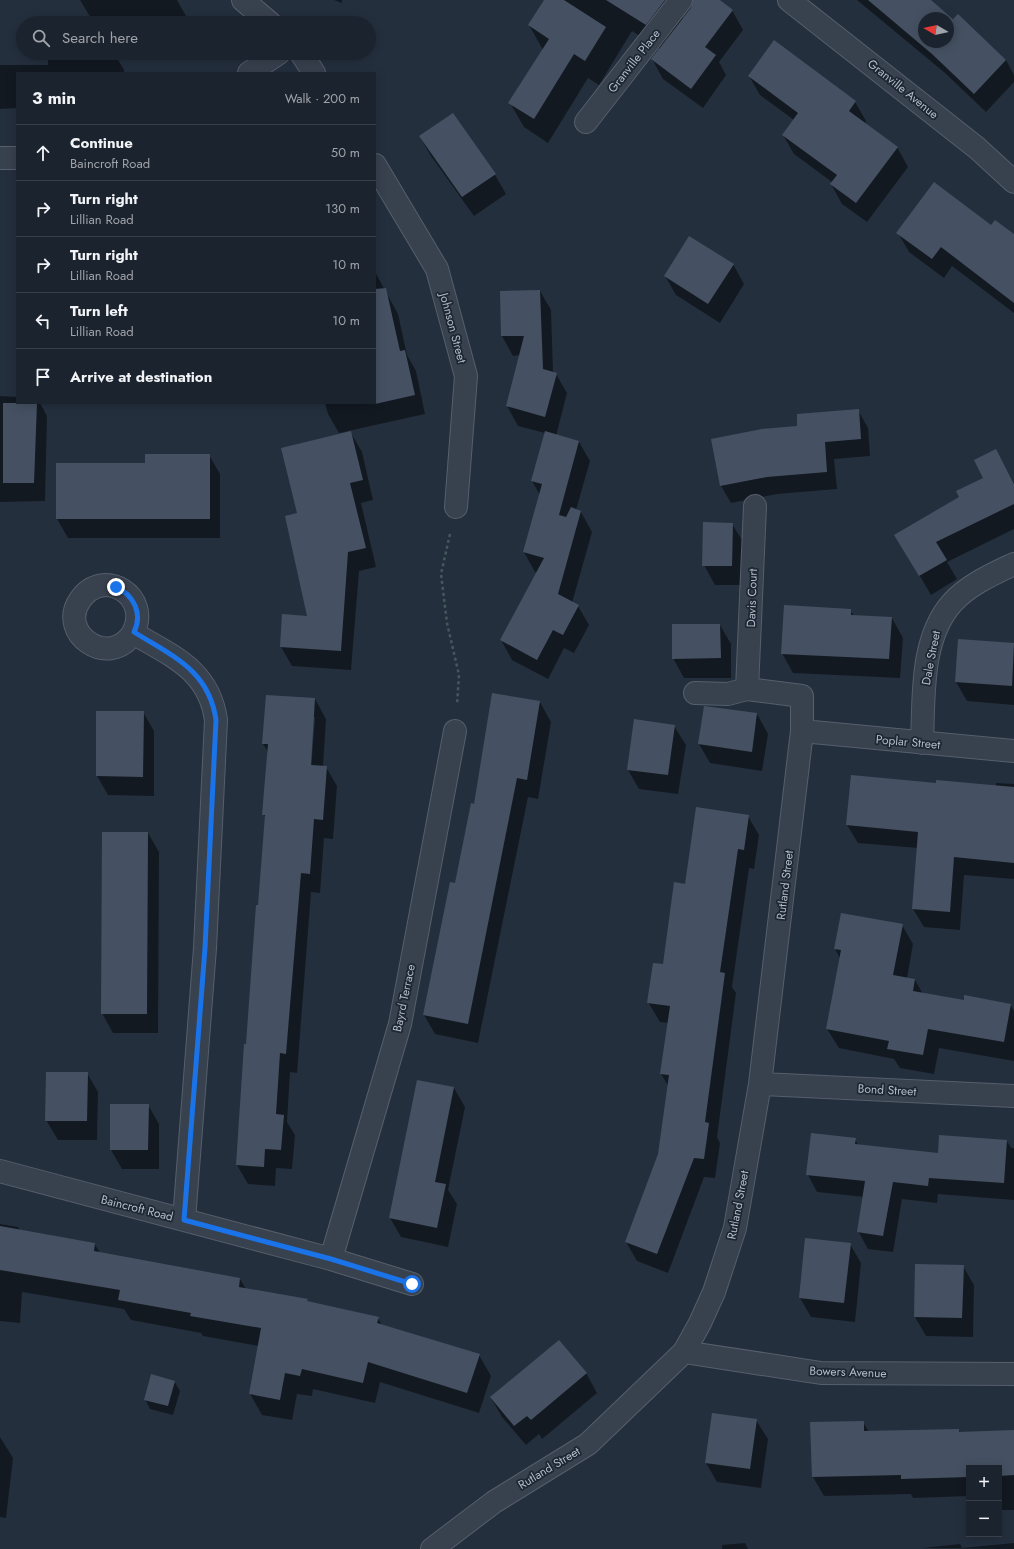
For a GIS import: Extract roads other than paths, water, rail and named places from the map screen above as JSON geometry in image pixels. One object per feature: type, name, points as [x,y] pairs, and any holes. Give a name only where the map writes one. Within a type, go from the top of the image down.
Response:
[{"type":"street","points":[[243,0],[262,16]]},
{"type":"street","name":"Granville Place","points":[[586,122],[681,0]]},
{"type":"street","name":"Granville Avenue","points":[[789,0],[977,148],[1014,182]]},
{"type":"street","points":[[250,72],[268,60]]},
{"type":"street","points":[[306,60],[313,72]]},
{"type":"street","points":[[0,158],[16,158]]},
{"type":"street","name":"Johnson Street","points":[[376,167],[437,269],[466,376],[456,507]]},
{"type":"street","name":"Davis Court","points":[[747,689],[752,609],[755,506]]},
{"type":"street","name":"Dale Street","points":[[922,743],[926,678],[930,649],[936,626],[952,603],[969,589],[1014,564]]},
{"type":"street","points":[[134,632],[177,659],[200,680],[209,692],[214,706],[216,720],[205,948],[184,1220]]},
{"type":"street","points":[[695,693],[728,694],[747,689]]},
{"type":"street","name":"Rutland Street","points":[[432,1549],[494,1502],[588,1444],[684,1352],[714,1292],[735,1228],[760,1084],[802,731],[802,696],[747,689]]},
{"type":"street","name":"Bayrd Terrace","points":[[331,1259],[400,1024],[455,731]]},
{"type":"street","name":"Poplar Street","points":[[802,731],[1014,751]]},
{"type":"street","name":"Bond Street","points":[[760,1084],[1014,1096]]},
{"type":"street","name":"Baincroft Road","points":[[0,1171],[331,1259],[412,1284]]},
{"type":"street","name":"Bowers Avenue","points":[[684,1352],[821,1373],[1014,1374]]}]
